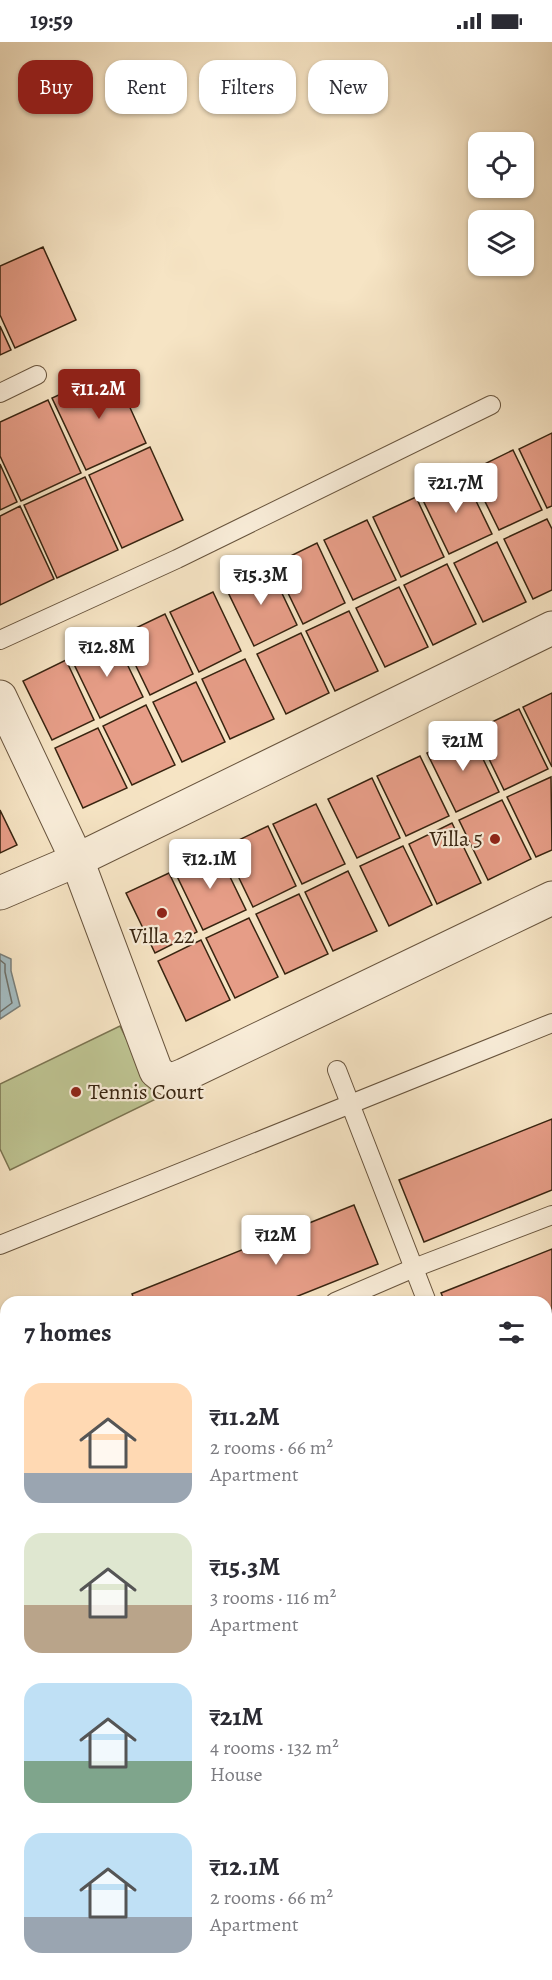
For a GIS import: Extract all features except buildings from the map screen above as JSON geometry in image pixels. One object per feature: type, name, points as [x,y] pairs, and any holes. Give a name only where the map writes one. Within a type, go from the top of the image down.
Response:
[{"type":"street","points":[[0,893],[77,860],[552,628]]},
{"type":"street","points":[[0,697],[77,860],[156,1071],[172,1080],[552,898]]},
{"type":"lane","points":[[0,393],[37,375]]},
{"type":"lane","points":[[0,640],[177,559],[491,405]]},
{"type":"lane","points":[[0,1245],[552,1023]]},
{"type":"lane","points":[[337,1071],[425,1296]]},
{"type":"lane","points":[[349,1296],[414,1268],[552,1215]]},
{"type":"green space","name":"Tennis Court","points":[[120,1026],[156,1099],[10,1170],[0,1149],[0,1084]]},
{"type":"water","points":[[0,954],[11,959],[11,971],[20,1006],[0,1019]]},
{"type":"place","name":"Villa 5","points":[[495,839]]},
{"type":"place","name":"Villa 22","points":[[162,913]]},
{"type":"place","name":"Tennis Court","points":[[76,1092]]}]
